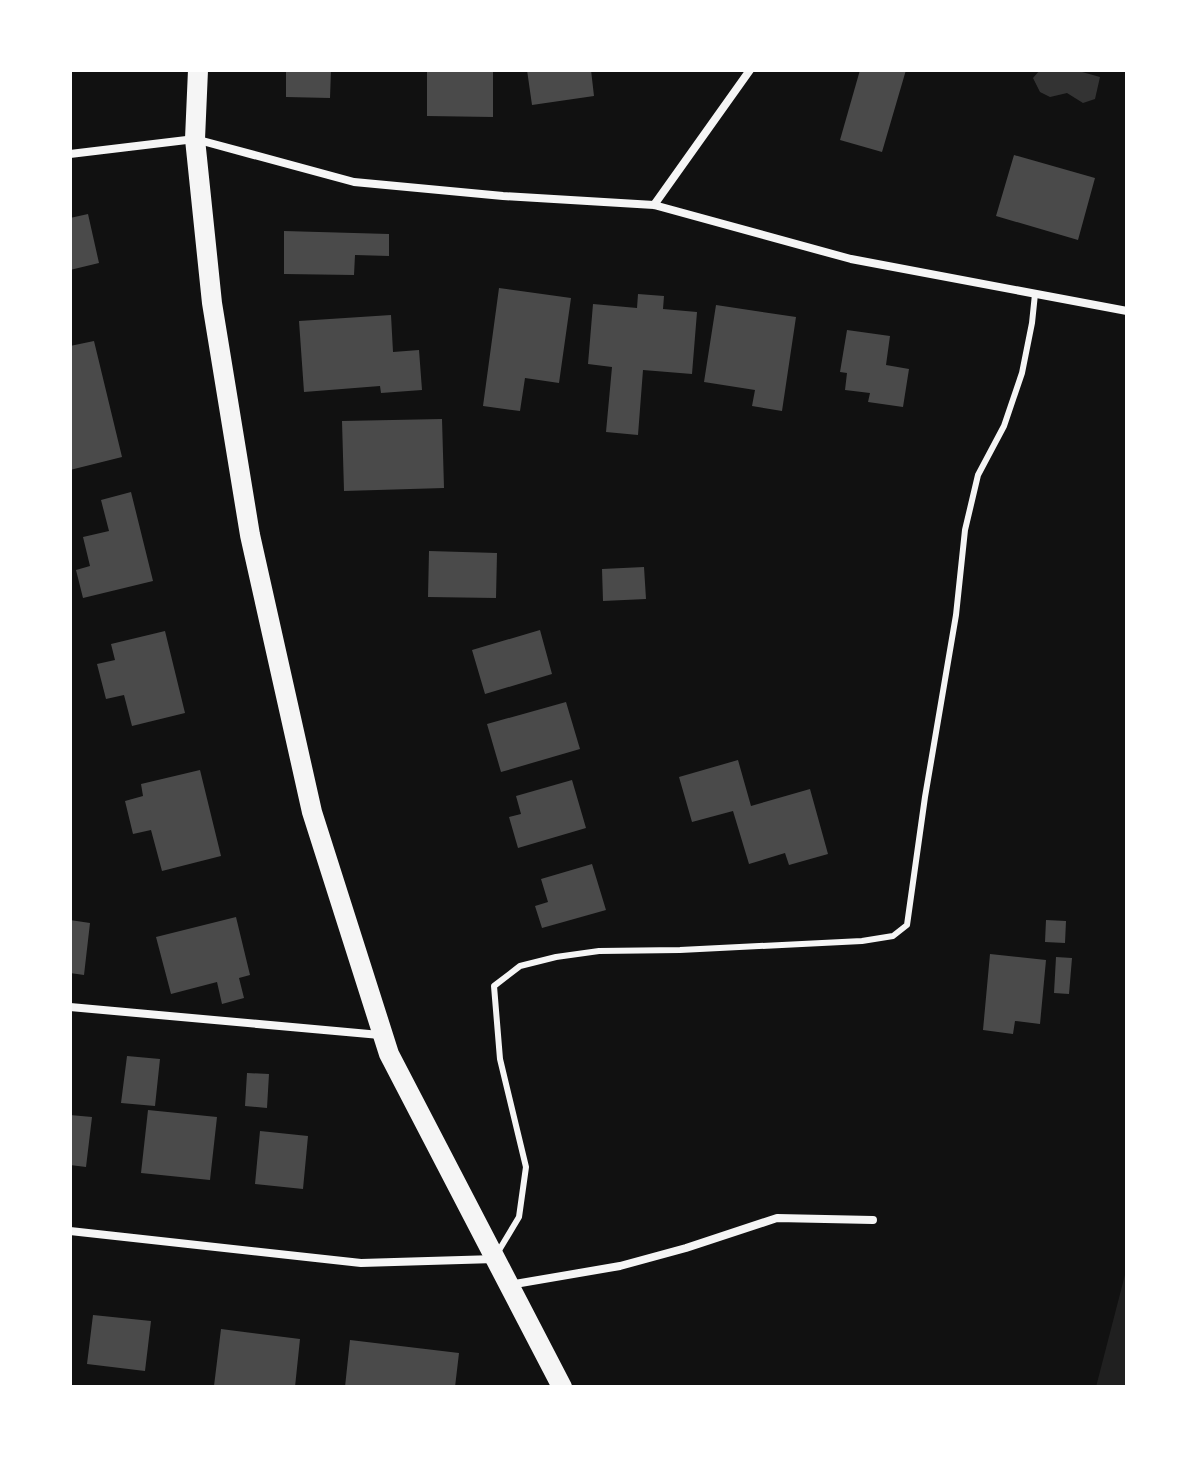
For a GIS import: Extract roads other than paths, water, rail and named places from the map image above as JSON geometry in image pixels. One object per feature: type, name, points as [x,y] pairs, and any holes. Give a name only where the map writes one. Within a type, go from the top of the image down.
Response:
[{"type":"main road","points":[[198,70],[195,139],[212,303],[250,535],[312,812],[389,1054],[562,1387]]},
{"type":"street","points":[[654,205],[750,70]]},
{"type":"street","points":[[70,154],[195,139],[354,182],[503,196],[654,205],[851,259],[1127,311]]},
{"type":"street","points":[[70,1007],[382,1035]]},
{"type":"street","points":[[508,1285],[620,1266],[777,1218],[873,1220]]},
{"type":"street","points":[[70,1231],[361,1263],[495,1259]]},
{"type":"lane","points":[[495,1259],[519,1217],[526,1167],[500,1059],[494,986],[520,966],[556,957],[599,951],[862,941],[893,936],[907,925],[956,615],[965,530],[978,475],[1004,426],[1022,373],[1035,294]]}]
